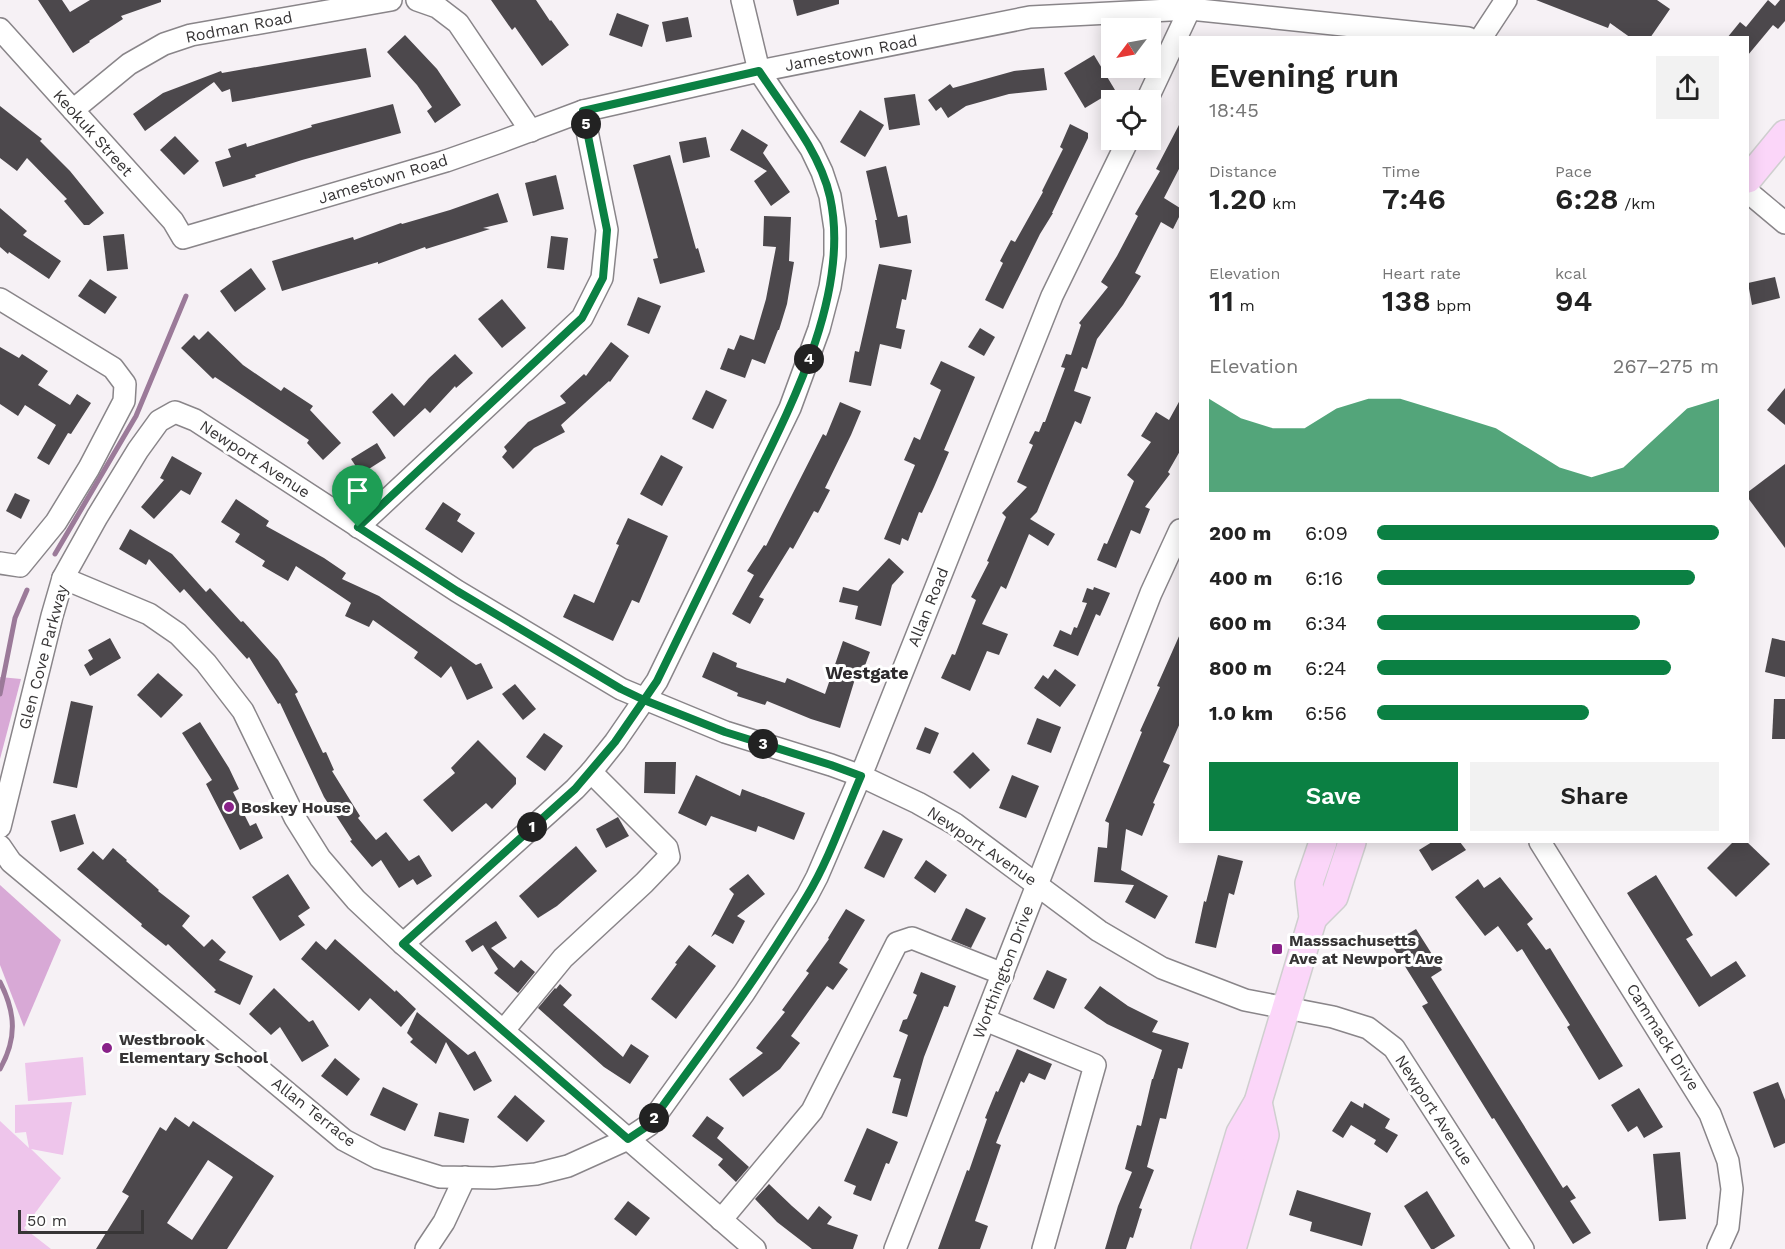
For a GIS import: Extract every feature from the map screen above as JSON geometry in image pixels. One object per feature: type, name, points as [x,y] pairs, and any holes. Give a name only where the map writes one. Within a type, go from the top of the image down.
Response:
[{"type":"main road","points":[[1749,178],[1785,134]]},
{"type":"main road","points":[[1205,1249],[1239,1132],[1258,1102],[1313,918],[1309,883],[1323,843]]},
{"type":"main road","points":[[1313,918],[1334,897],[1352,843]]},
{"type":"main road","points":[[1232,1249],[1265,1135],[1258,1102]]},
{"type":"street","name":"Rodman Road","points":[[73,110],[129,64],[164,44],[191,34],[392,0]]},
{"type":"street","points":[[417,0],[437,7],[458,24],[531,131]]},
{"type":"street","points":[[403,944],[575,789],[615,742],[657,681],[790,408],[819,329],[835,256],[835,228],[830,196],[811,149],[759,71],[742,0]]},
{"type":"street","points":[[1481,36],[1506,0]]},
{"type":"street","points":[[1152,90],[1192,5]]},
{"type":"street","name":"Jamestown Road","points":[[183,238],[446,160],[583,111],[1028,8],[1192,5],[1451,36]]},
{"type":"street","name":"Keokuk Street","points":[[0,29],[172,221],[183,238]]},
{"type":"street","points":[[358,527],[582,318],[603,278],[607,230],[583,111]]},
{"type":"street","name":"Allan Road","points":[[628,1139],[649,1125],[656,1116],[744,993],[817,878],[861,776],[1052,296],[1123,150]]},
{"type":"street","points":[[1749,193],[1785,223]]},
{"type":"street","points":[[0,299],[113,368],[125,384],[124,401],[89,468],[56,522],[10,564]]},
{"type":"street","name":"Newport Avenue","points":[[175,412],[195,420],[457,591],[621,689],[725,732],[861,776],[918,803],[955,824],[1099,931],[1162,968],[1245,1000],[1333,1017],[1368,1028],[1394,1047],[1523,1249]]},
{"type":"street","name":"Glen Cove Parkway","points":[[0,827],[63,578],[138,450],[159,421],[175,412]]},
{"type":"street","name":"Worthington Drive","points":[[896,1249],[1151,592],[1179,532]]},
{"type":"street","points":[[63,578],[149,614],[178,634],[206,663],[243,711],[296,818],[320,858],[356,900],[403,944],[721,1220],[744,1245]]},
{"type":"street","points":[[504,1030],[563,958],[644,884],[669,857],[667,848],[591,772]]},
{"type":"street","name":"Cammack Drive","points":[[1541,843],[1710,1114],[1728,1161],[1732,1189],[1728,1227],[1718,1249]]},
{"type":"street","name":"Allan Terrace","points":[[0,846],[11,861],[344,1140],[378,1158],[440,1177],[494,1178],[536,1174],[568,1166],[628,1139]]},
{"type":"street","points":[[721,1220],[812,1111],[897,943],[912,938],[1003,974]]},
{"type":"street","points":[[985,1020],[1095,1065],[1043,1249]]},
{"type":"street","points":[[426,1249],[444,1222],[465,1177]]},
{"type":"shaded area","points":[[0,677],[21,679],[0,759]]},
{"type":"shaded area","points":[[0,885],[61,940],[24,1027],[0,965]]},
{"type":"shaded area","points":[[83,1057],[86,1095],[28,1101],[25,1063]]},
{"type":"shaded area","points":[[72,1102],[63,1155],[31,1149],[61,1178],[24,1228],[51,1249],[0,1249],[0,1121],[29,1148],[26,1132],[15,1133],[15,1105]]},
{"type":"building","points":[[38,0],[62,0],[70,12],[90,0],[161,0],[161,2],[121,16],[123,19],[73,53]]},
{"type":"building","points":[[491,0],[536,0],[569,45],[542,66],[515,27],[512,30]]},
{"type":"building","points":[[793,0],[839,0],[839,4],[797,16]]},
{"type":"building","points":[[1536,0],[1657,0],[1670,9],[1651,36],[1628,36],[1610,23],[1608,28]]},
{"type":"building","points":[[1768,0],[1775,6],[1780,0],[1785,0],[1785,21],[1778,29],[1773,25],[1749,54],[1749,36],[1729,36],[1740,22],[1746,27]]},
{"type":"building","points":[[617,13],[649,25],[642,47],[609,35]]},
{"type":"building","points":[[688,17],[692,37],[666,42],[662,22]]},
{"type":"building","points":[[405,35],[437,69],[461,105],[435,123],[427,111],[432,107],[417,85],[387,52]]},
{"type":"building","points":[[366,48],[371,77],[232,102],[230,89],[222,92],[214,82],[145,131],[133,114],[163,93],[221,71],[222,73]]},
{"type":"building","points":[[1094,55],[1101,67],[1101,78],[1108,78],[1115,90],[1101,90],[1101,98],[1085,108],[1064,73]]},
{"type":"building","points":[[1044,68],[1047,90],[1009,94],[966,106],[948,118],[941,107],[936,111],[928,100],[950,84],[953,88],[1014,71]]},
{"type":"building","points":[[915,94],[920,125],[889,130],[884,98]]},
{"type":"building","points":[[393,104],[401,133],[302,160],[223,187],[215,162],[231,157],[228,149],[246,143],[247,147],[312,127],[311,125]]},
{"type":"building","points":[[0,106],[42,139],[40,141],[70,171],[104,213],[89,225],[84,225],[64,201],[67,199],[27,158],[17,171],[0,158]]},
{"type":"building","points":[[860,110],[884,125],[865,157],[840,142]]},
{"type":"building","points":[[1070,124],[1088,133],[1088,138],[1053,213],[1040,234],[1003,309],[985,300],[1003,263],[1000,261],[1011,240],[1015,242],[1043,192],[1063,149],[1060,147]]},
{"type":"building","points":[[1179,125],[1179,169],[1164,198],[1179,207],[1179,217],[1173,229],[1161,222],[1135,273],[1141,276],[1123,305],[1097,339],[1087,369],[1082,367],[1074,391],[1091,397],[1081,424],[1075,421],[1037,512],[1030,519],[1055,534],[1048,546],[1029,534],[1006,589],[1001,586],[982,624],[1008,634],[999,655],[987,651],[970,691],[941,678],[952,654],[955,655],[976,600],[971,597],[989,562],[987,561],[1006,517],[1002,513],[1027,487],[1017,482],[1033,445],[1029,443],[1035,431],[1039,432],[1045,422],[1065,368],[1061,367],[1066,354],[1071,355],[1081,325],[1079,323],[1108,287],[1101,282],[1117,256],[1138,216],[1135,214],[1160,171],[1156,169]]},
{"type":"building","points":[[742,129],[768,145],[763,153],[790,192],[771,206],[754,181],[767,171],[730,150]]},
{"type":"building","points":[[175,136],[199,161],[184,175],[160,150]]},
{"type":"building","points":[[706,137],[710,157],[683,163],[679,142]]},
{"type":"building","points":[[670,155],[696,249],[698,248],[705,272],[660,284],[653,259],[658,258],[633,165]]},
{"type":"building","points":[[886,166],[898,217],[907,215],[911,243],[880,248],[875,220],[877,220],[866,171]]},
{"type":"building","points":[[556,175],[564,209],[533,216],[525,183]]},
{"type":"building","points":[[498,193],[508,222],[483,228],[490,229],[426,249],[425,247],[378,264],[378,262],[282,291],[272,261],[353,237],[354,240]]},
{"type":"building","points":[[0,208],[27,231],[23,235],[61,261],[49,279],[0,247]]},
{"type":"building","points":[[764,216],[791,217],[789,261],[794,262],[787,304],[765,364],[752,359],[745,378],[720,369],[728,348],[734,350],[740,335],[754,340],[766,299],[776,247],[763,246]]},
{"type":"building","points":[[124,234],[128,269],[107,271],[103,236]]},
{"type":"building","points":[[551,236],[568,238],[564,270],[547,268]]},
{"type":"building","points":[[879,264],[912,270],[906,300],[902,299],[896,328],[905,330],[901,349],[880,344],[871,386],[849,382],[855,351],[859,352]]},
{"type":"building","points":[[251,268],[266,289],[235,312],[220,291]]},
{"type":"building","points":[[1775,277],[1780,298],[1752,305],[1749,283]]},
{"type":"building","points":[[90,279],[117,297],[105,314],[78,296]]},
{"type":"building","points":[[638,297],[661,306],[649,334],[627,325]]},
{"type":"building","points":[[502,299],[526,328],[502,348],[478,319]]},
{"type":"building","points":[[980,328],[995,337],[984,356],[968,347]]},
{"type":"building","points":[[208,331],[243,365],[281,391],[284,387],[313,406],[310,410],[341,443],[323,460],[307,443],[309,440],[215,377],[213,379],[181,348],[194,335],[199,340]]},
{"type":"building","points":[[611,342],[629,356],[610,382],[561,425],[565,432],[534,448],[513,469],[502,457],[507,451],[504,447],[528,422],[566,403],[560,396],[584,374],[586,376]]},
{"type":"building","points":[[0,347],[19,358],[22,354],[48,371],[38,385],[70,405],[77,394],[91,403],[71,434],[68,433],[49,465],[37,458],[56,425],[25,405],[18,416],[0,404]]},
{"type":"building","points":[[455,354],[473,373],[456,388],[455,386],[430,413],[425,408],[394,437],[372,412],[392,393],[404,406]]},
{"type":"building","points":[[941,361],[975,377],[944,450],[949,452],[934,487],[922,513],[919,512],[908,541],[902,538],[900,545],[884,539],[915,465],[904,460],[914,437],[920,440],[941,390],[930,384]]},
{"type":"building","points":[[1785,388],[1785,425],[1767,410]]},
{"type":"building","points":[[706,390],[727,400],[713,429],[692,419]]},
{"type":"building","points":[[840,402],[861,411],[825,488],[830,490],[818,513],[814,511],[793,549],[790,547],[759,597],[764,599],[750,624],[732,614],[754,575],[747,571],[764,545],[766,546],[823,434],[826,436]]},
{"type":"building","points":[[1179,402],[1179,453],[1168,472],[1170,474],[1145,507],[1150,509],[1140,534],[1131,530],[1116,568],[1097,560],[1104,543],[1107,544],[1134,481],[1127,475],[1151,442],[1141,436],[1156,412],[1169,420]]},
{"type":"building","points":[[377,443],[386,458],[361,474],[351,459]]},
{"type":"building","points":[[661,455],[683,467],[662,506],[640,494]]},
{"type":"building","points":[[172,456],[202,473],[190,495],[181,490],[154,519],[141,507],[164,480],[160,478]]},
{"type":"building","points":[[1785,464],[1785,548],[1749,499],[1749,491]]},
{"type":"building","points":[[15,493],[30,500],[21,519],[6,511]]},
{"type":"building","points":[[236,499],[269,521],[266,526],[346,573],[342,579],[379,596],[476,665],[481,663],[493,688],[467,700],[451,666],[441,678],[414,658],[418,652],[373,620],[369,627],[345,616],[351,603],[296,566],[288,581],[262,566],[265,561],[235,542],[240,534],[221,522]]},
{"type":"building","points":[[443,502],[461,514],[457,521],[475,533],[462,553],[425,529]]},
{"type":"building","points":[[628,518],[668,536],[639,603],[632,600],[613,641],[563,617],[574,594],[594,603]]},
{"type":"building","points":[[130,529],[172,554],[206,592],[210,588],[241,622],[243,621],[278,660],[298,692],[295,694],[323,753],[326,752],[334,770],[332,771],[360,816],[358,818],[376,840],[386,832],[409,861],[419,855],[432,876],[417,885],[413,879],[399,888],[381,860],[372,867],[350,841],[352,840],[324,797],[280,703],[278,704],[249,657],[247,659],[184,589],[180,593],[149,559],[146,565],[119,549]]},
{"type":"building","points":[[889,558],[904,572],[892,585],[881,626],[855,619],[858,606],[839,602],[843,587],[858,591]]},
{"type":"building","points":[[1094,587],[1110,593],[1100,616],[1096,614],[1078,656],[1053,646],[1060,630],[1071,635],[1074,627],[1077,628],[1087,603],[1082,602],[1087,588],[1093,590]]},
{"type":"building","points":[[1179,636],[1179,725],[1163,762],[1170,765],[1153,803],[1155,804],[1142,836],[1126,829],[1121,870],[1168,896],[1155,919],[1125,902],[1134,885],[1094,882],[1098,847],[1107,848],[1109,823],[1105,821],[1160,687],[1157,686]]},
{"type":"building","points":[[110,638],[121,658],[90,676],[84,665],[93,659],[88,650]]},
{"type":"building","points":[[1772,638],[1785,641],[1785,677],[1765,672]]},
{"type":"building","points":[[843,641],[870,652],[863,671],[858,669],[840,728],[767,701],[765,705],[737,696],[738,693],[702,677],[713,652],[737,663],[736,667],[785,683],[787,678],[825,694]]},
{"type":"building","points":[[1055,669],[1076,685],[1060,707],[1034,688],[1043,675],[1048,679]]},
{"type":"building","points":[[158,673],[183,695],[161,718],[137,695]]},
{"type":"building","points":[[515,684],[536,709],[523,720],[502,694]]},
{"type":"building","points":[[1774,699],[1785,699],[1785,739],[1772,739]]},
{"type":"building","points":[[71,701],[93,706],[77,788],[53,783]]},
{"type":"building","points":[[1037,718],[1061,727],[1051,753],[1027,744]]},
{"type":"building","points":[[200,722],[229,768],[239,789],[233,792],[250,826],[256,823],[263,838],[240,850],[206,784],[212,780],[182,733]]},
{"type":"building","points":[[925,727],[939,733],[930,754],[916,749]]},
{"type":"building","points":[[544,733],[563,746],[545,771],[526,757]]},
{"type":"building","points":[[478,740],[516,778],[516,784],[492,809],[486,803],[452,832],[423,800],[455,773],[451,768]]},
{"type":"building","points":[[973,752],[990,770],[970,789],[953,772]]},
{"type":"building","points":[[645,762],[676,762],[675,794],[644,793]]},
{"type":"building","points":[[696,775],[740,796],[742,789],[805,813],[794,840],[758,826],[756,832],[711,816],[706,826],[678,813]]},
{"type":"building","points":[[1012,775],[1039,786],[1026,818],[999,808]]},
{"type":"building","points":[[75,814],[84,844],[60,852],[51,821]]},
{"type":"building","points":[[618,817],[629,836],[606,848],[596,829]]},
{"type":"building","points":[[883,830],[903,839],[884,878],[864,868]]},
{"type":"building","points":[[1430,843],[1461,843],[1466,850],[1432,871],[1419,850]]},
{"type":"building","points":[[1732,843],[1748,843],[1770,864],[1736,897],[1707,868]]},
{"type":"building","points":[[576,846],[597,871],[557,906],[538,918],[519,896]]},
{"type":"building","points":[[113,848],[158,891],[190,916],[182,926],[204,947],[212,939],[226,952],[219,960],[253,976],[240,1005],[214,992],[216,990],[168,944],[166,946],[141,926],[142,924],[77,869],[93,851],[103,860]]},
{"type":"building","points":[[1218,855],[1243,861],[1234,895],[1229,893],[1216,948],[1195,943],[1204,901],[1206,902]]},
{"type":"building","points":[[926,860],[947,875],[935,893],[914,878]]},
{"type":"building","points":[[288,874],[310,908],[298,916],[305,925],[280,941],[252,897]]},
{"type":"building","points":[[748,874],[765,894],[737,916],[745,921],[733,944],[715,934],[711,937],[734,894],[729,889]]},
{"type":"building","points":[[1656,875],[1693,935],[1686,939],[1711,977],[1736,961],[1746,976],[1699,1007],[1627,893]]},
{"type":"building","points":[[1500,877],[1533,919],[1527,924],[1546,950],[1550,948],[1623,1066],[1599,1080],[1567,1027],[1570,1025],[1522,949],[1517,952],[1498,926],[1485,936],[1455,897],[1478,879],[1484,888]]},
{"type":"building","points":[[966,908],[986,918],[971,948],[951,940]]},
{"type":"building","points":[[846,909],[865,920],[839,963],[848,969],[833,990],[827,986],[791,1036],[800,1043],[780,1069],[743,1097],[729,1079],[763,1053],[756,1048],[785,1012],[782,1010],[809,973],[806,971],[829,939]]},
{"type":"building","points":[[496,921],[507,938],[491,948],[514,968],[521,960],[535,972],[518,993],[494,973],[498,969],[483,945],[472,952],[465,941]]},
{"type":"building","points":[[1416,929],[1442,970],[1431,977],[1563,1188],[1567,1185],[1576,1198],[1570,1201],[1591,1233],[1573,1244],[1422,1006],[1428,1003],[1391,944]]},
{"type":"building","points":[[335,939],[416,1009],[401,1027],[370,998],[359,1011],[301,959],[316,941],[326,950]]},
{"type":"building","points":[[689,945],[716,966],[676,1019],[651,999]]},
{"type":"building","points":[[1047,970],[1067,979],[1054,1009],[1033,999]]},
{"type":"building","points":[[921,972],[956,986],[948,1007],[944,1006],[924,1057],[907,1117],[892,1113],[901,1079],[893,1077],[908,1035],[899,1031],[917,995],[913,993]]},
{"type":"building","points":[[560,984],[572,995],[563,1005],[623,1057],[631,1044],[649,1056],[630,1084],[604,1067],[538,1008]]},
{"type":"building","points":[[1100,986],[1128,1006],[1158,1021],[1152,1032],[1189,1043],[1182,1069],[1178,1068],[1166,1119],[1160,1118],[1147,1167],[1154,1170],[1139,1208],[1142,1209],[1133,1238],[1130,1237],[1126,1249],[1105,1249],[1118,1206],[1132,1172],[1125,1169],[1137,1125],[1141,1126],[1152,1079],[1162,1050],[1107,1024],[1084,1008]]},
{"type":"building","points":[[274,988],[309,1022],[313,1020],[329,1046],[302,1062],[280,1027],[271,1035],[249,1014]]},
{"type":"building","points":[[417,1012],[468,1055],[475,1051],[492,1081],[474,1091],[446,1042],[436,1064],[410,1042],[413,1039],[407,1033]]},
{"type":"building","points":[[1017,1049],[1052,1064],[1045,1080],[1029,1073],[1024,1083],[1021,1081],[996,1143],[1001,1145],[975,1221],[988,1226],[980,1249],[938,1249],[967,1170],[969,1171],[987,1119],[985,1118]]},
{"type":"building","points":[[335,1058],[360,1079],[347,1096],[321,1076]]},
{"type":"building","points":[[1778,1082],[1785,1100],[1785,1143],[1774,1148],[1753,1092]]},
{"type":"building","points":[[383,1087],[418,1104],[405,1131],[370,1115]]},
{"type":"building","points":[[1639,1088],[1663,1127],[1644,1138],[1637,1126],[1628,1132],[1611,1105]]},
{"type":"building","points":[[515,1095],[545,1121],[527,1142],[497,1117]]},
{"type":"building","points":[[1351,1101],[1363,1108],[1364,1103],[1390,1119],[1385,1128],[1398,1135],[1387,1153],[1374,1144],[1376,1140],[1351,1125],[1343,1138],[1332,1131]]},
{"type":"building","points":[[439,1112],[469,1119],[464,1143],[434,1136]]},
{"type":"building","points":[[707,1116],[724,1128],[717,1138],[749,1167],[736,1182],[718,1165],[723,1159],[692,1136]]},
{"type":"building","points":[[175,1117],[189,1127],[193,1121],[274,1176],[227,1249],[96,1249],[129,1196],[122,1192],[160,1127],[166,1131]],"holes":[[[208,1160],[233,1177],[192,1240],[167,1223]]]},
{"type":"building","points":[[867,1128],[898,1142],[889,1164],[886,1163],[871,1201],[853,1194],[856,1186],[844,1181]]},
{"type":"building","points":[[1680,1152],[1686,1219],[1659,1221],[1653,1154]]},
{"type":"building","points":[[769,1184],[808,1220],[819,1206],[832,1217],[827,1224],[858,1235],[853,1249],[812,1249],[777,1222],[755,1199]]},
{"type":"building","points":[[1297,1190],[1371,1213],[1362,1246],[1310,1231],[1312,1222],[1289,1215]]},
{"type":"building","points":[[1427,1191],[1455,1236],[1434,1249],[1431,1249],[1404,1206]]},
{"type":"building","points":[[628,1201],[650,1218],[636,1236],[614,1219]]},
{"type":"waterway","points":[[55,554],[136,416],[186,296]]},
{"type":"waterway","points":[[0,694],[15,618],[27,590]]},
{"type":"waterway","points":[[0,982],[12,1015],[12,1036],[6,1058],[0,1069]]},
{"type":"place","name":"Boskey House","points":[[229,807]]},
{"type":"place","name":"Masssachusetts Ave at Newport Ave","points":[[1277,949]]},
{"type":"place","name":"Westbrook Elementary School","points":[[107,1048]]},
{"type":"district","name":"Westgate","points":[[867,672]]},
{"type":"route","points":[[358,527],[457,591],[621,689],[644,700],[615,742],[575,789],[403,944],[628,1139],[649,1125],[744,993],[807,897],[861,776],[725,732],[644,700],[657,681],[790,408],[819,329],[830,287],[835,256],[835,228],[830,196],[811,149],[759,71],[583,111],[607,230],[603,278],[582,318],[358,527]]}]
